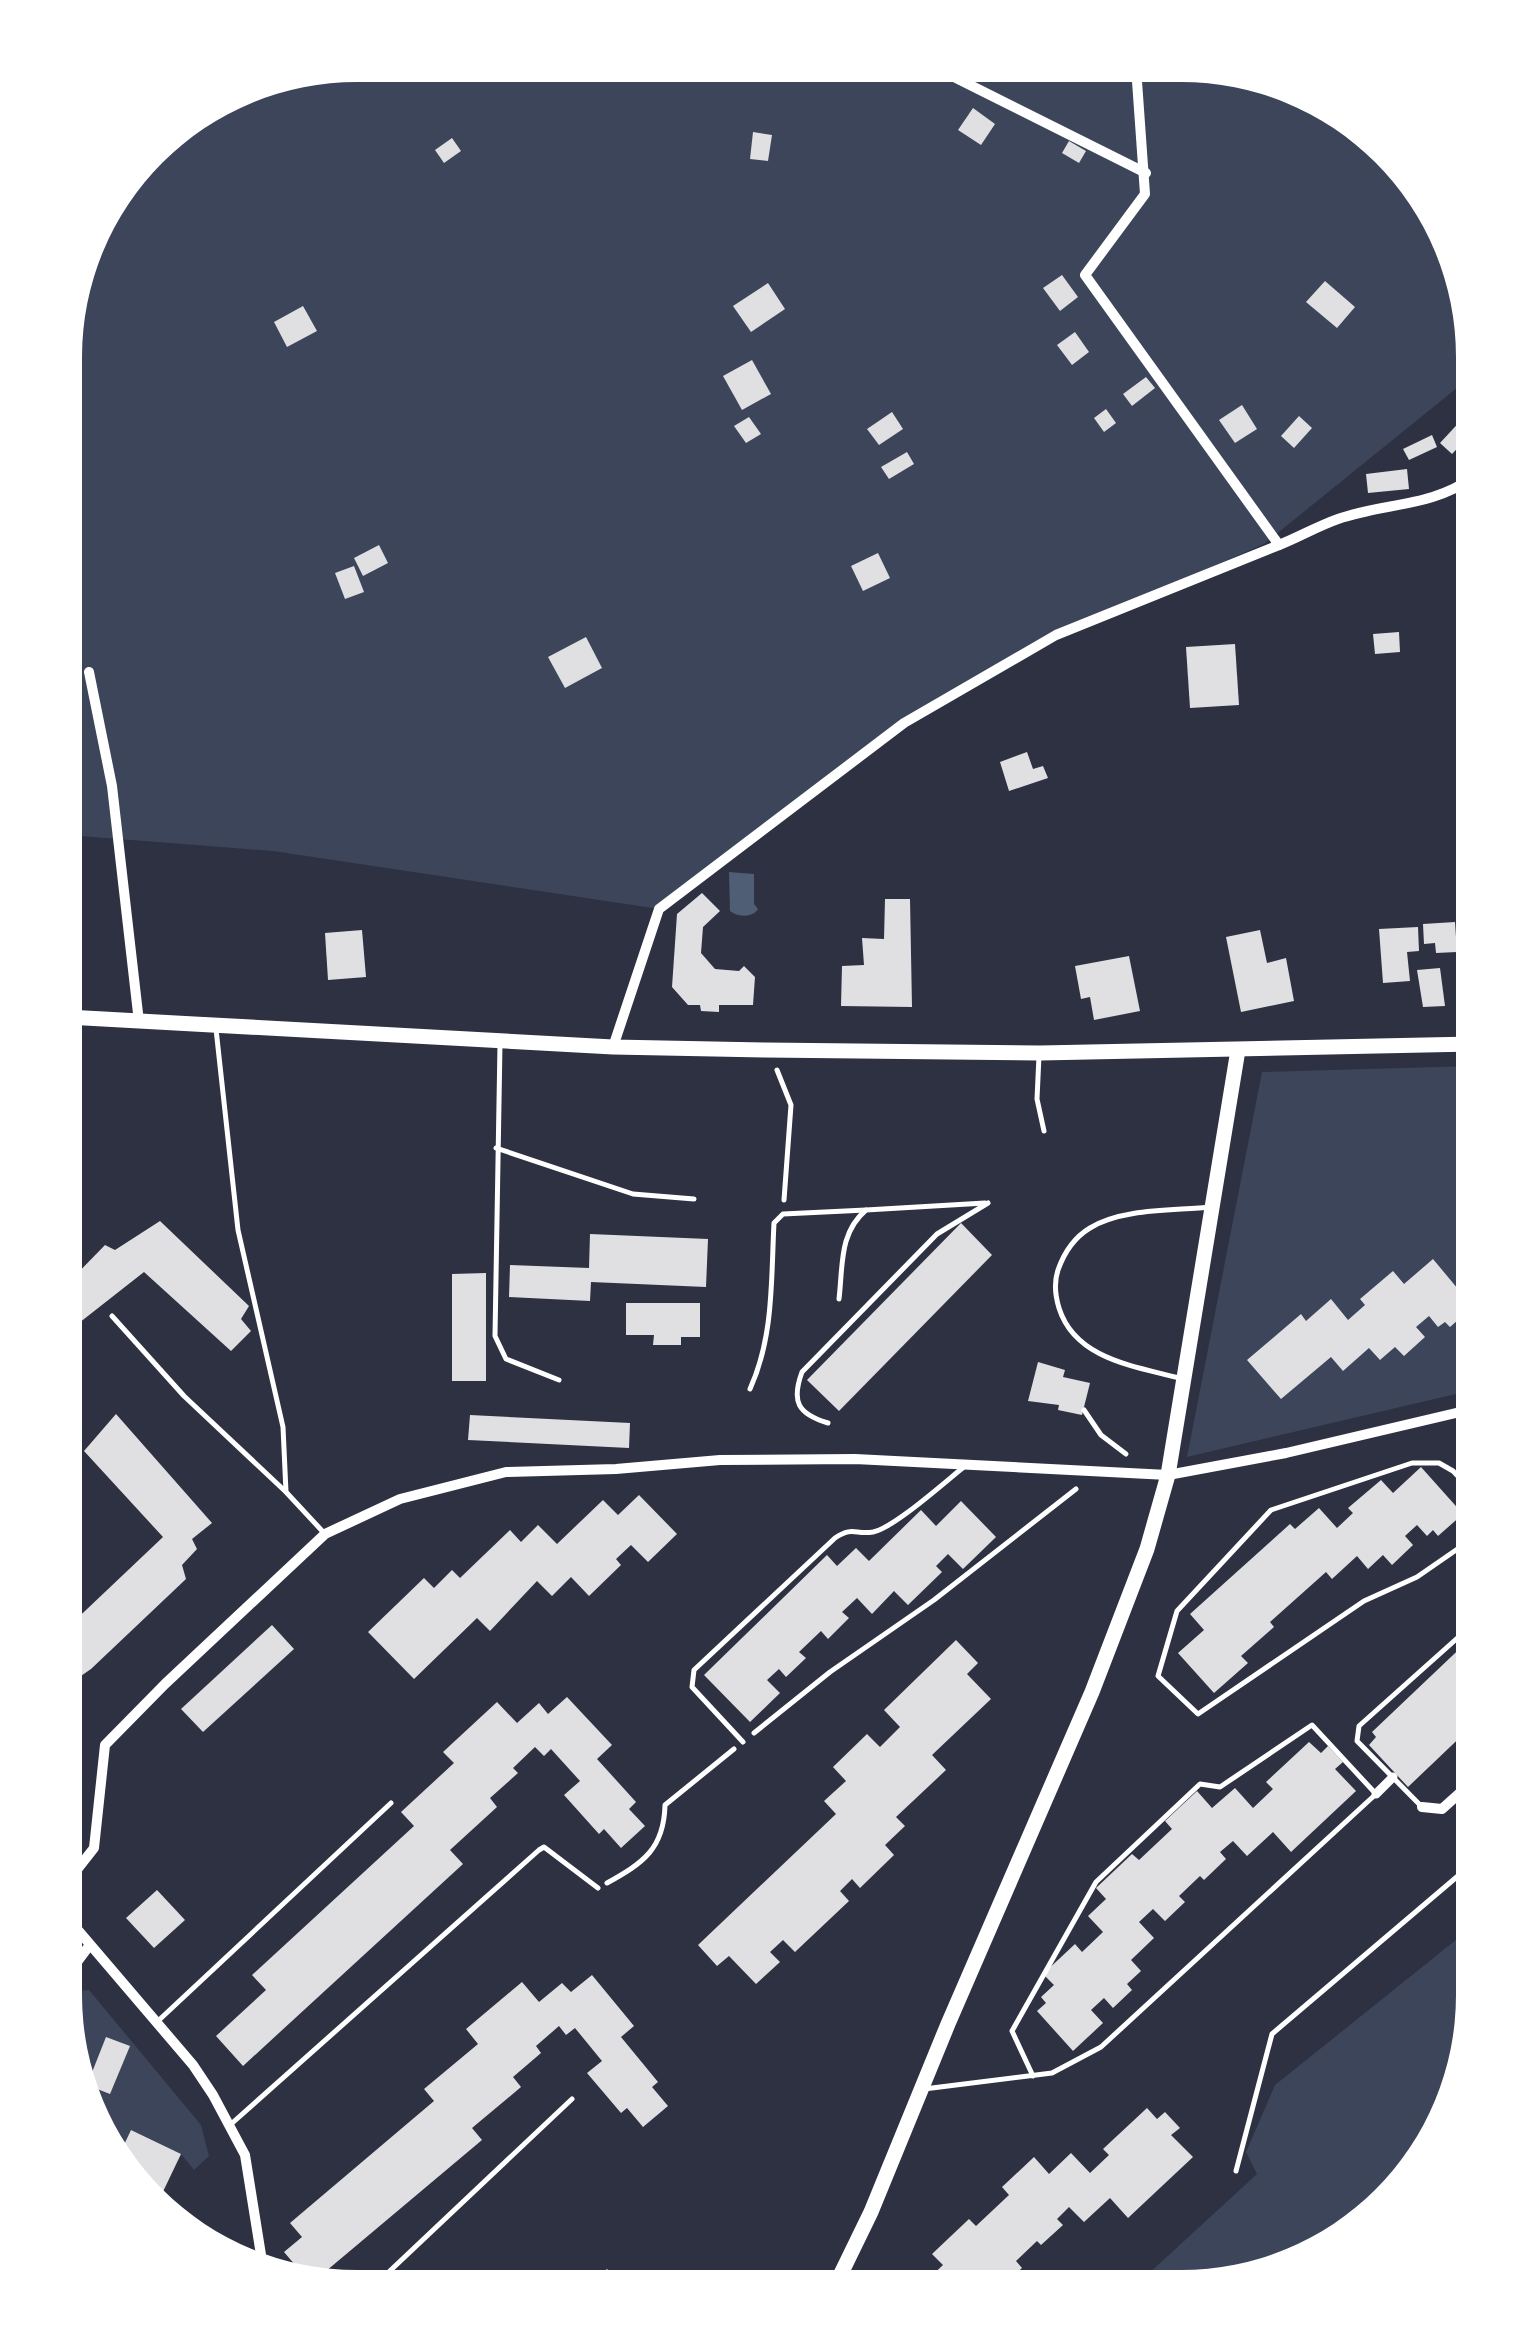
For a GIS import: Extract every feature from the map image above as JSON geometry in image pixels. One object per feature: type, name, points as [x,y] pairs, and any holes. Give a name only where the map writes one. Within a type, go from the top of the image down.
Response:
[{"type":"main road","points":[[83,1018],[614,1047],[765,1050],[1040,1054],[1456,1044]]},
{"type":"main road","points":[[842,2270],[871,2212],[1092,1692],[1147,1549],[1168,1475],[1238,1050]]},
{"type":"street","points":[[966,83],[1146,174]]},
{"type":"street","points":[[1135,83],[1145,194],[1085,275],[1280,545]]},
{"type":"street","points":[[614,1047],[659,910],[904,723],[1056,634],[1340,518],[1410,504],[1456,489]]},
{"type":"street","points":[[89,672],[112,786],[139,1022]]},
{"type":"street","points":[[83,1862],[94,1848],[105,1745],[325,1534],[400,1498],[506,1472],[616,1469],[720,1460],[856,1458],[1168,1475],[1286,1453],[1455,1413]]},
{"type":"street","points":[[1376,1794],[1392,1777]]},
{"type":"street","points":[[1422,1807],[1442,1809],[1455,1797]]},
{"type":"street","points":[[83,1938],[193,2064],[230,2125],[245,2155],[261,2252]]},
{"type":"street","points":[[83,1954],[89,1946]]},
{"type":"lane","points":[[216,1024],[238,1230],[283,1427],[286,1492]]},
{"type":"lane","points":[[500,1041],[495,1336],[506,1359],[558,1380]]},
{"type":"lane","points":[[1040,1054],[1036,1083],[1044,1130]]},
{"type":"lane","points":[[496,1148],[634,1194],[694,1199]]},
{"type":"lane","points":[[750,1388],[768,1336],[774,1223],[783,1214],[988,1203],[937,1234],[802,1372],[796,1402],[810,1418],[828,1423]]},
{"type":"lane","points":[[1185,1379],[1108,1359],[1086,1346],[1062,1318],[1055,1277],[1072,1244],[1088,1229],[1110,1218],[1214,1206]]},
{"type":"lane","points":[[839,1299],[845,1240],[851,1223],[866,1210]]},
{"type":"lane","points":[[112,1316],[184,1396],[325,1534]]},
{"type":"lane","points":[[1455,1474],[1439,1463],[1412,1463],[1271,1510],[1177,1611],[1158,1676],[1198,1714],[1364,1601],[1416,1576],[1455,1550]]},
{"type":"lane","points":[[743,1742],[692,1688],[694,1670],[834,1538],[847,1530],[873,1532],[900,1518],[966,1466]]},
{"type":"lane","points":[[1422,1807],[1356,1741],[1358,1726],[1455,1640]]},
{"type":"lane","points":[[921,2090],[1032,2076],[1052,2073],[1102,2046],[1376,1794],[1312,1725],[1220,1787],[1200,1784],[1096,1882],[1012,2030],[1032,2076]]},
{"type":"lane","points":[[158,2022],[391,1803]]},
{"type":"lane","points":[[230,2125],[538,1850],[544,1847],[598,1888]]},
{"type":"lane","points":[[1236,2171],[1272,2034],[1455,1878]]},
{"type":"lane","points":[[392,2270],[572,2099]]},
{"type":"path","points":[[765,1050],[792,1105],[783,1214]]},
{"type":"path","points":[[1084,1410],[1112,1445],[1138,1464],[1168,1475]]},
{"type":"path","points":[[598,1888],[628,1872],[654,1850],[664,1824],[665,1805],[830,1672],[934,1600],[1098,1472]]},
{"type":"shaded area","points":[[357,83],[1217,85],[1286,103],[1348,139],[1399,190],[1419,220],[1435,252],[1450,304],[1456,389],[1264,544],[1056,635],[904,723],[659,909],[273,851],[83,836],[85,321],[103,252],[139,190],[176,151],[220,119],[286,92]]},
{"type":"shaded area","points":[[729,872],[754,874],[754,904],[758,909],[752,914],[730,911]]},
{"type":"shaded area","points":[[1456,1066],[1455,1394],[1187,1457],[1262,1072]]},
{"type":"shaded area","points":[[1455,1941],[1455,2013],[1441,2083],[1409,2147],[1375,2189],[1348,2213],[1286,2249],[1234,2264],[1153,2270],[1257,2174],[1246,2152],[1275,2085]]},
{"type":"shaded area","points":[[83,1990],[89,1990],[201,2125],[209,2156],[194,2170],[181,2154],[131,2130],[125,2142],[119,2132],[92,2066]]},
{"type":"building","points":[[973,108],[995,124],[981,145],[958,130]]},
{"type":"building","points":[[753,132],[772,135],[768,161],[750,159]]},
{"type":"building","points":[[452,138],[461,151],[444,163],[435,150]]},
{"type":"building","points":[[1069,141],[1086,151],[1079,163],[1062,153]]},
{"type":"building","points":[[1062,275],[1078,297],[1060,311],[1043,288]]},
{"type":"building","points":[[1325,281],[1355,307],[1337,328],[1306,302]]},
{"type":"building","points":[[768,283],[785,309],[751,332],[733,306]]},
{"type":"building","points":[[303,306],[317,331],[287,347],[274,322]]},
{"type":"building","points":[[1075,332],[1089,352],[1072,365],[1057,345]]},
{"type":"building","points":[[752,360],[771,394],[742,410],[723,376]]},
{"type":"building","points":[[1146,377],[1155,388],[1132,406],[1123,394]]},
{"type":"building","points":[[1242,405],[1257,429],[1235,443],[1219,420]]},
{"type":"building","points":[[1106,409],[1116,423],[1104,432],[1094,418]]},
{"type":"building","points":[[892,412],[903,429],[879,445],[867,429]]},
{"type":"building","points":[[1299,416],[1312,428],[1294,448],[1281,436]]},
{"type":"building","points":[[749,417],[761,434],[746,443],[734,426]]},
{"type":"building","points":[[1456,426],[1456,450],[1452,454],[1440,443]]},
{"type":"building","points":[[1432,435],[1437,447],[1409,460],[1403,449]]},
{"type":"building","points":[[907,452],[914,464],[889,479],[881,467]]},
{"type":"building","points":[[1407,469],[1409,489],[1368,493],[1366,474]]},
{"type":"building","points":[[379,545],[388,563],[363,576],[354,558]]},
{"type":"building","points":[[878,553],[890,578],[863,591],[851,566]]},
{"type":"building","points":[[354,566],[364,592],[345,599],[335,573]]},
{"type":"building","points":[[1399,632],[1400,652],[1375,654],[1373,634]]},
{"type":"building","points":[[586,637],[602,668],[565,688],[548,657]]},
{"type":"building","points":[[1235,644],[1239,705],[1190,708],[1186,647]]},
{"type":"building","points":[[1027,752],[1033,769],[1043,766],[1048,778],[1009,791],[1000,762]]},
{"type":"building","points":[[702,893],[720,911],[703,927],[701,953],[715,969],[739,971],[744,966],[755,977],[753,1005],[719,1005],[719,1012],[701,1011],[700,1005],[688,1005],[672,987],[677,914]]},
{"type":"building","points":[[885,899],[910,899],[912,1007],[841,1006],[842,966],[864,965],[862,938],[884,939]]},
{"type":"building","points":[[1455,922],[1456,952],[1436,953],[1435,943],[1424,944],[1423,924]]},
{"type":"building","points":[[1418,927],[1419,951],[1407,952],[1410,981],[1383,983],[1379,929]]},
{"type":"building","points":[[362,930],[366,977],[328,980],[325,933]]},
{"type":"building","points":[[1260,930],[1267,963],[1286,958],[1294,1001],[1241,1012],[1226,937]]},
{"type":"building","points":[[1129,956],[1140,1011],[1094,1020],[1090,997],[1081,999],[1075,966]]},
{"type":"building","points":[[1440,968],[1445,1006],[1423,1007],[1417,970]]},
{"type":"building","points":[[160,1221],[249,1306],[241,1319],[251,1331],[231,1351],[144,1272],[83,1320],[83,1268],[105,1245],[115,1250]]},
{"type":"building","points":[[961,1223],[992,1255],[839,1411],[807,1380]]},
{"type":"building","points":[[590,1234],[708,1239],[706,1287],[591,1282],[590,1301],[509,1297],[510,1265],[589,1268]]},
{"type":"building","points":[[1433,1259],[1455,1286],[1455,1322],[1450,1327],[1445,1322],[1438,1327],[1429,1316],[1416,1327],[1425,1337],[1404,1356],[1395,1347],[1380,1360],[1369,1348],[1343,1371],[1331,1357],[1281,1399],[1247,1360],[1301,1314],[1306,1321],[1331,1299],[1348,1320],[1365,1305],[1360,1299],[1393,1271],[1404,1284]]},
{"type":"building","points":[[486,1273],[486,1381],[452,1381],[452,1274]]},
{"type":"building","points":[[626,1303],[700,1303],[700,1337],[681,1337],[681,1345],[653,1345],[654,1335],[626,1335]]},
{"type":"building","points":[[1038,1362],[1065,1370],[1063,1377],[1090,1383],[1082,1415],[1058,1410],[1059,1405],[1028,1401]]},
{"type":"building","points":[[116,1414],[212,1523],[192,1539],[197,1549],[182,1565],[186,1579],[83,1675],[83,1613],[163,1537],[84,1451]]},
{"type":"building","points":[[470,1415],[630,1423],[629,1448],[468,1440]]},
{"type":"building","points":[[1421,1467],[1455,1505],[1455,1521],[1438,1536],[1433,1530],[1427,1536],[1417,1525],[1405,1536],[1413,1545],[1392,1565],[1383,1555],[1368,1569],[1357,1556],[1332,1579],[1326,1572],[1270,1622],[1274,1627],[1241,1656],[1248,1663],[1214,1693],[1178,1653],[1204,1630],[1190,1614],[1290,1524],[1295,1529],[1319,1508],[1337,1528],[1353,1513],[1348,1508],[1381,1480],[1393,1493]]},
{"type":"building","points":[[639,1495],[677,1534],[648,1562],[631,1545],[616,1559],[621,1565],[589,1596],[571,1577],[552,1596],[537,1581],[490,1631],[477,1618],[414,1679],[368,1632],[424,1578],[434,1588],[452,1570],[460,1578],[510,1530],[521,1542],[538,1525],[557,1544],[603,1500],[618,1515]]},
{"type":"building","points":[[961,1501],[996,1537],[963,1569],[948,1554],[936,1566],[942,1572],[908,1605],[894,1591],[872,1614],[857,1598],[842,1612],[849,1618],[828,1639],[821,1631],[799,1652],[806,1658],[786,1677],[779,1669],[767,1680],[780,1693],[750,1722],[704,1675],[827,1555],[837,1566],[856,1548],[869,1561],[921,1510],[936,1526]]},
{"type":"building","points":[[272,1625],[294,1649],[203,1732],[181,1709]]},
{"type":"building","points":[[956,1640],[978,1663],[967,1674],[991,1699],[932,1755],[946,1770],[896,1817],[905,1826],[885,1845],[894,1855],[860,1888],[852,1879],[840,1891],[849,1901],[795,1952],[783,1940],[770,1952],[780,1962],[756,1984],[729,1956],[717,1966],[698,1945],[836,1814],[824,1801],[846,1781],[833,1767],[867,1734],[880,1747],[900,1727],[884,1710]]},
{"type":"building","points":[[1455,1653],[1455,1742],[1408,1787],[1369,1745],[1376,1737],[1372,1732]]},
{"type":"building","points":[[567,1697],[612,1745],[597,1759],[636,1802],[629,1809],[645,1826],[621,1848],[604,1829],[599,1834],[564,1795],[580,1781],[551,1749],[544,1756],[535,1747],[513,1768],[518,1773],[490,1798],[497,1807],[450,1850],[463,1864],[243,2066],[216,2036],[266,1990],[252,1975],[414,1826],[401,1812],[454,1763],[443,1752],[497,1702],[517,1723],[539,1703],[548,1714]]},
{"type":"building","points":[[1309,1742],[1321,1753],[1328,1746],[1343,1762],[1335,1769],[1356,1791],[1291,1852],[1273,1832],[1247,1856],[1233,1841],[1220,1852],[1226,1859],[1179,1896],[1185,1902],[1165,1921],[1153,1909],[1139,1922],[1154,1938],[1131,1960],[1141,1971],[1127,1984],[1132,1990],[1113,2008],[1104,1998],[1091,2010],[1103,2023],[1073,2051],[1037,2011],[1046,2003],[1041,1997],[1054,1985],[1043,1974],[1075,1944],[1082,1952],[1103,1932],[1088,1916],[1106,1899],[1096,1888],[1132,1854],[1139,1860],[1172,1829],[1165,1821],[1197,1791],[1212,1808],[1235,1788],[1253,1808],[1273,1789],[1266,1782]]},
{"type":"building","points":[[157,1890],[185,1920],[154,1948],[126,1918]]},
{"type":"building","points":[[592,1975],[634,2026],[621,2037],[658,2082],[652,2087],[668,2106],[643,2127],[627,2108],[621,2113],[587,2073],[602,2061],[575,2028],[566,2035],[559,2026],[536,2046],[541,2053],[513,2077],[521,2087],[472,2128],[482,2140],[330,2268],[292,2261],[284,2252],[302,2237],[290,2223],[434,2101],[424,2089],[478,2044],[466,2029],[522,1982],[539,2002],[562,1983],[571,1992]]},
{"type":"building","points":[[106,2037],[130,2046],[110,2094],[100,2090],[93,2070]]},
{"type":"building","points":[[1147,2108],[1157,2119],[1165,2112],[1180,2128],[1171,2135],[1193,2157],[1128,2218],[1110,2198],[1084,2222],[1069,2207],[1057,2219],[1063,2225],[1041,2245],[1037,2241],[1016,2261],[1020,2270],[938,2270],[943,2265],[932,2254],[969,2219],[976,2226],[1009,2195],[1002,2187],[1034,2157],[1049,2174],[1071,2153],[1090,2173],[1109,2155],[1103,2149]]},
{"type":"building","points":[[131,2130],[181,2154],[164,2190],[139,2162],[125,2142]]}]
